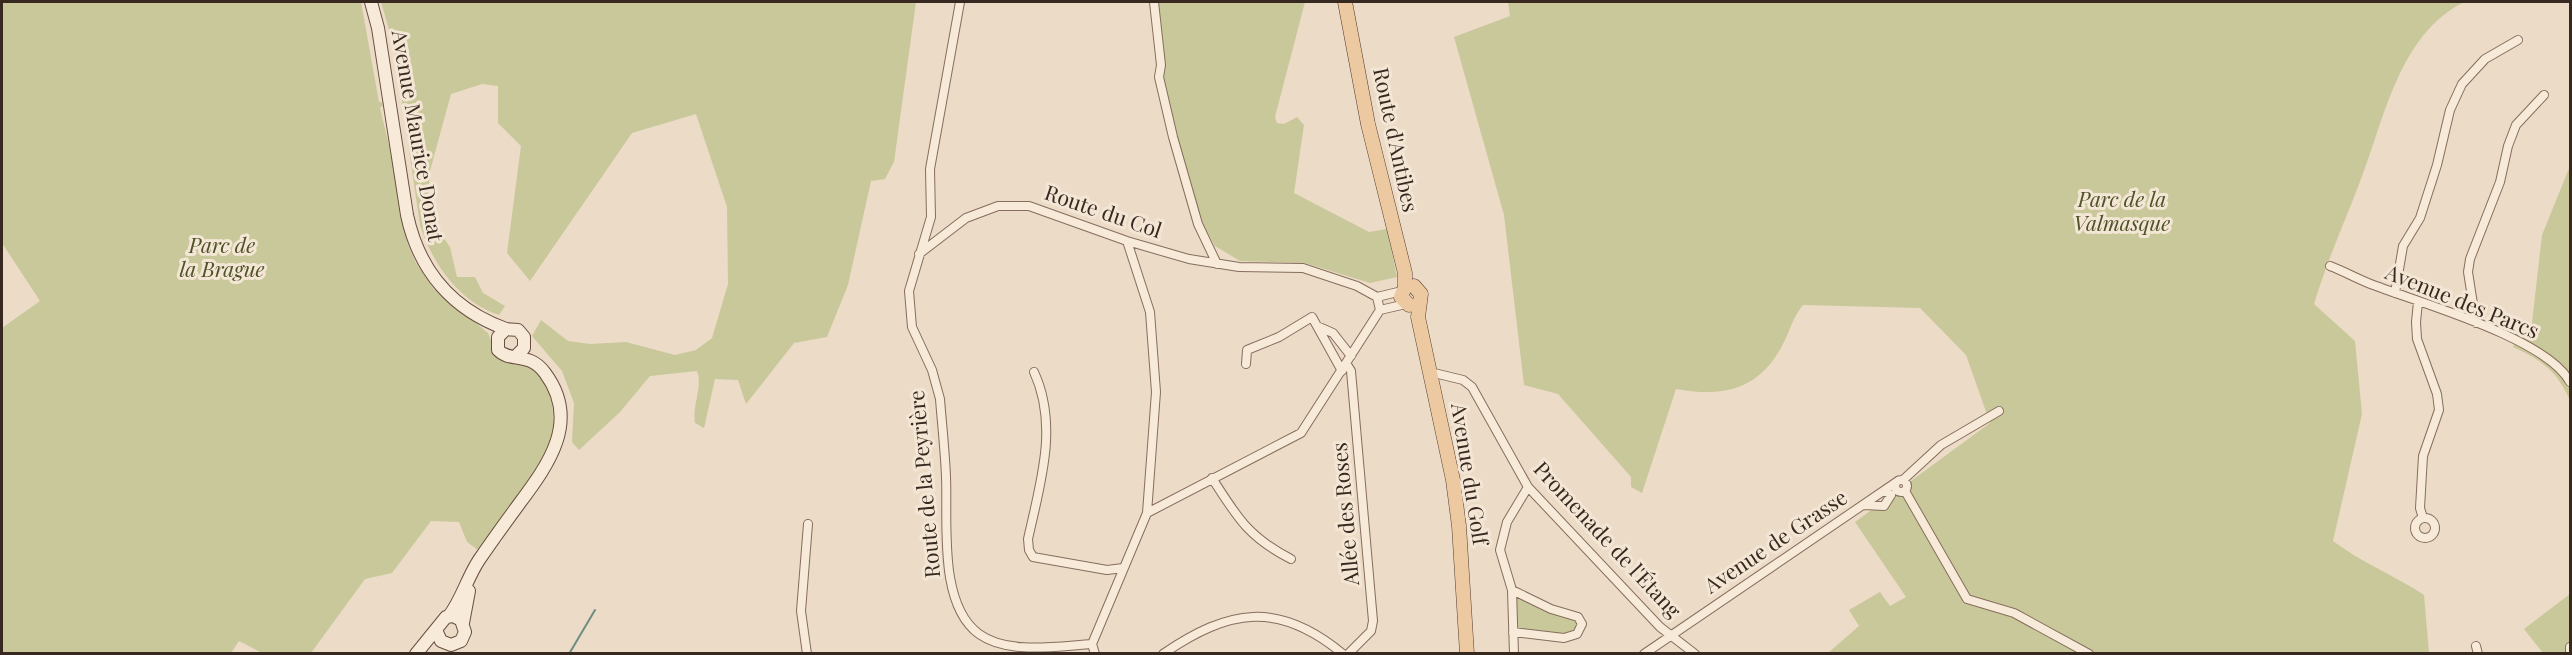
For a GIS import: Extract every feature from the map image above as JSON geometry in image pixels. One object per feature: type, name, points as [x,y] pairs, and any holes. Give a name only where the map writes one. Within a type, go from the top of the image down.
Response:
[{"type":"main road","name":"Avenue Maurice Donat","points":[[371,2],[378,28],[406,207],[415,245],[437,283],[457,303],[486,322]]},
{"type":"main road","name":"Route d'Antibes","points":[[1345,2],[1409,296]]},
{"type":"main road","name":"Route d'Antibes","points":[[1350,2],[1367,102]]},
{"type":"main road","name":"Avenue du Golf","points":[[1409,296],[1418,317],[1453,480],[1459,526],[1467,654]]},
{"type":"main road","name":"Avenue du Golf","points":[[1409,296],[1447,480],[1461,654]]},
{"type":"main road","points":[[426,654],[444,644],[455,645],[461,641],[465,632],[463,623],[468,595],[478,572],[556,461],[565,430],[565,407],[560,387],[549,368],[525,344],[520,332],[486,322]]},
{"type":"main road","points":[[449,616],[472,570],[546,467],[558,440],[559,409],[550,380],[538,365],[526,358],[502,354],[486,322]]},
{"type":"main road","points":[[497,340],[506,329]]},
{"type":"main road","points":[[516,356],[525,344]]},
{"type":"main road","points":[[416,654],[436,630],[440,620],[449,616],[457,617],[463,623]]},
{"type":"main road","points":[[436,630],[438,638],[444,644]]},
{"type":"street","name":"Route de la Peyrière","points":[[960,2],[930,169],[931,217],[909,291],[912,327],[932,370],[940,399],[952,588],[966,622],[980,635],[997,642],[1018,646],[1092,644]]},
{"type":"street","points":[[1154,2],[1161,65],[1159,77],[1171,127],[1198,224],[1217,264]]},
{"type":"street","points":[[2395,293],[2403,246],[2420,218],[2437,165],[2450,110],[2462,84],[2485,59],[2518,39]]},
{"type":"street","points":[[2476,323],[2468,272],[2470,259],[2500,182],[2508,146],[2516,125],[2544,95]]},
{"type":"street","name":"Route du Col","points":[[919,254],[966,218],[998,206],[1029,206],[1127,242],[1217,264],[1303,268],[1357,286],[1377,297]]},
{"type":"street","points":[[1095,654],[1092,644],[1147,513],[1156,392],[1150,312],[1127,242]]},
{"type":"street","name":"Avenue des Parcs","points":[[2330,266],[2476,323],[2547,357],[2558,365],[2571,382]]},
{"type":"street","points":[[1380,310],[1377,297],[1409,296]]},
{"type":"street","points":[[1147,513],[1301,433],[1380,310],[1409,296]]},
{"type":"street","points":[[2418,302],[2417,339],[2437,394],[2439,410],[2423,456],[2420,508],[2423,518]]},
{"type":"street","points":[[1246,364],[1247,350],[1279,337],[1305,319],[1312,317],[1346,363]]},
{"type":"street","points":[[1317,326],[1333,333],[1346,363]]},
{"type":"street","name":"Allée des Roses","points":[[1346,363],[1351,371],[1373,621],[1371,632],[1348,654]]},
{"type":"street","points":[[1034,372],[1044,400],[1047,424],[1045,461],[1028,539],[1029,550],[1033,557],[1107,570],[1123,568]]},
{"type":"street","name":"Promenade de l'Étang","points":[[1430,372],[1463,380],[1472,387],[1528,487],[1670,635],[1695,654]]},
{"type":"street","points":[[1434,388],[1453,378]]},
{"type":"street","name":"Avenue de Grasse","points":[[1644,654],[1864,505],[1888,493],[1941,445],[1999,411]]},
{"type":"street","points":[[1212,478],[1238,518],[1265,546],[1291,559]]},
{"type":"street","points":[[1901,480],[1896,489],[1903,491],[1967,598],[2014,613],[2089,654]]},
{"type":"street","points":[[1514,654],[1512,590],[1502,563],[1501,539],[1506,522],[1528,487]]},
{"type":"street","points":[[1888,493],[1903,491]]},
{"type":"street","points":[[807,654],[801,611],[808,524]]},
{"type":"street","points":[[1512,590],[1551,609],[1578,617],[1582,624],[1577,634],[1564,638],[1513,632]]},
{"type":"street","points":[[1163,654],[1188,637],[1221,621],[1244,617],[1267,617],[1291,622],[1311,630],[1342,654]]},
{"type":"street","points":[[2570,654],[2571,646]]},
{"type":"green space","name":"Parc de la Brague","points":[[2,2],[361,2],[379,102],[385,103],[380,108],[393,162],[408,245],[416,263],[434,289],[488,333],[495,351],[520,359],[539,371],[551,395],[554,424],[549,449],[505,516],[478,550],[467,542],[459,522],[431,521],[392,573],[365,579],[311,653],[262,653],[239,641],[231,653],[2,653],[2,328],[40,301],[2,243]]},
{"type":"green space","points":[[381,2],[916,2],[894,162],[885,179],[871,181],[848,285],[827,337],[794,343],[746,404],[738,380],[715,379],[704,428],[695,423],[694,416],[699,383],[697,371],[650,376],[620,412],[579,450],[572,442],[574,403],[562,371],[532,336],[541,320],[568,341],[590,344],[626,342],[675,355],[696,350],[712,338],[728,284],[727,207],[696,114],[632,133],[530,281],[507,253],[521,146],[498,123],[498,86],[482,84],[451,94],[430,171],[428,198],[432,221],[450,247],[457,277],[475,277],[483,293],[505,306],[499,315],[471,301],[460,291],[440,267],[425,239],[420,225],[394,47]]},
{"type":"green space","points":[[1157,2],[1305,2],[1275,117],[1277,123],[1284,124],[1297,117],[1304,125],[1294,193],[1369,232],[1387,229],[1397,277],[1370,283],[1305,263],[1240,261],[1215,246],[1204,226],[1188,177],[1162,78]]},
{"type":"green space","name":"Parc de la Valmasque","points":[[1508,2],[2464,2],[2442,17],[2424,35],[2409,56],[2397,80],[2314,304],[2355,341],[2362,414],[2333,541],[2424,595],[2429,653],[1828,653],[1859,626],[1849,610],[1880,592],[1890,606],[1906,597],[1855,522],[1990,423],[1966,355],[1920,308],[1803,305],[1794,318],[1775,358],[1753,380],[1726,390],[1710,392],[1676,389],[1642,493],[1631,487],[1631,477],[1558,394],[1524,385],[1504,215],[1454,37],[1510,16]]},
{"type":"green space","points":[[2570,166],[2570,400],[2548,368],[2513,347],[2517,334],[2530,340],[2542,235]]},
{"type":"green space","points":[[2570,594],[2570,653],[2543,653],[2524,629]]},
{"type":"green space","points":[[1516,597],[1539,608],[1577,620],[1580,626],[1577,631],[1565,635],[1517,629]]},
{"type":"waterway","points":[[569,654],[595,610]]}]
